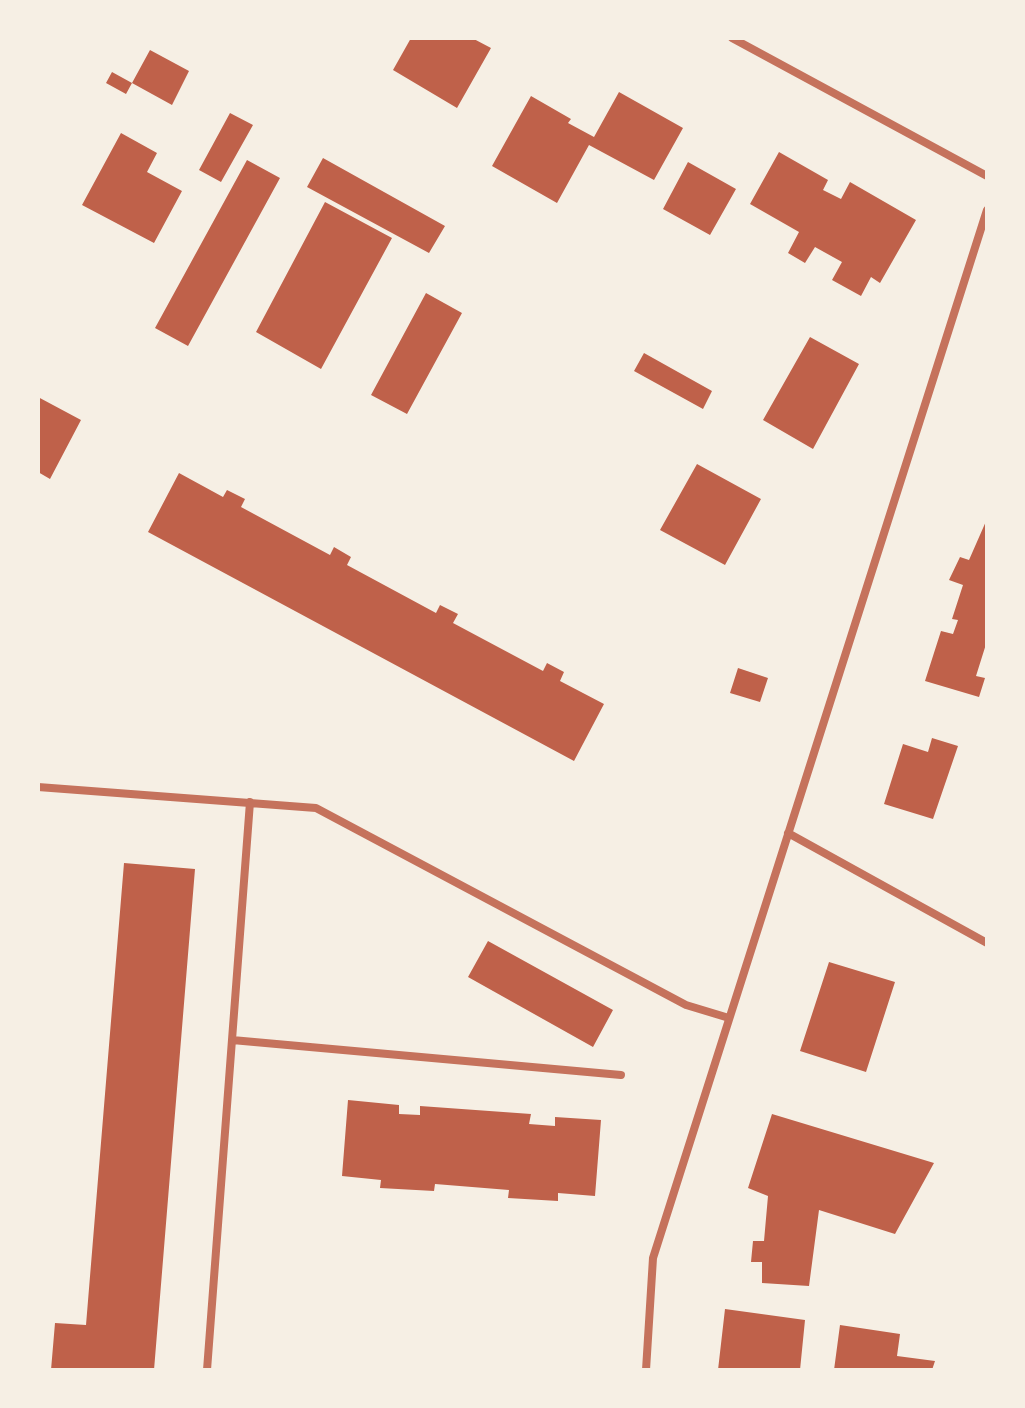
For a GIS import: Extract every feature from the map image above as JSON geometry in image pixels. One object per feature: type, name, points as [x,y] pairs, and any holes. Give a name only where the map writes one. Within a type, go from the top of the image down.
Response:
[{"type":"street","points":[[732,38],[987,176]]},
{"type":"street","points":[[646,1370],[653,1258],[987,210]]},
{"type":"street","points":[[38,787],[316,808],[686,1005],[729,1018]]},
{"type":"street","points":[[207,1370],[250,802]]},
{"type":"street","points":[[788,833],[987,943]]},
{"type":"street","points":[[232,1040],[621,1075]]},
{"type":"building","points":[[411,38],[472,38],[491,48],[457,108],[393,70]]},
{"type":"building","points":[[150,50],[189,71],[172,105],[132,83]]},
{"type":"building","points":[[112,72],[132,83],[126,94],[106,83]]},
{"type":"building","points":[[619,92],[683,128],[654,180],[589,145],[557,203],[492,166],[531,96],[571,119],[568,123],[594,137]]},
{"type":"building","points":[[230,113],[253,125],[221,182],[199,170]]},
{"type":"building","points":[[121,133],[157,153],[147,172],[182,191],[154,243],[82,205]]},
{"type":"building","points":[[779,152],[828,180],[823,190],[841,199],[850,182],[916,220],[880,283],[871,277],[861,296],[832,280],[842,262],[815,247],[805,263],[788,253],[799,232],[750,204]]},
{"type":"building","points":[[323,158],[445,226],[429,253],[307,187]]},
{"type":"building","points":[[247,160],[280,178],[188,346],[155,328]]},
{"type":"building","points":[[688,162],[736,189],[710,235],[663,209]]},
{"type":"building","points":[[325,202],[392,238],[321,369],[256,332]]},
{"type":"building","points":[[426,293],[462,313],[407,414],[371,395]]},
{"type":"building","points":[[810,337],[859,364],[813,449],[763,420]]},
{"type":"building","points":[[644,353],[712,391],[703,409],[634,371]]},
{"type":"building","points":[[38,397],[81,420],[50,479],[38,472]]},
{"type":"building","points":[[697,464],[761,499],[725,565],[660,530]]},
{"type":"building","points":[[179,473],[223,497],[227,490],[245,499],[241,507],[330,555],[334,547],[351,557],[347,565],[436,613],[440,605],[458,614],[453,623],[543,671],[547,663],[564,672],[560,681],[604,704],[574,761],[148,532]]},
{"type":"building","points":[[987,519],[987,641],[976,676],[985,678],[979,697],[925,681],[941,631],[953,634],[958,620],[952,619],[963,585],[949,580],[960,557],[969,560]]},
{"type":"building","points":[[738,668],[768,678],[760,702],[730,693]]},
{"type":"building","points":[[932,738],[958,746],[933,819],[884,804],[903,744],[928,752]]},
{"type":"building","points":[[124,863],[195,869],[154,1370],[51,1370],[55,1323],[86,1325]]},
{"type":"building","points":[[488,941],[613,1010],[593,1047],[468,977]]},
{"type":"building","points":[[829,962],[895,982],[866,1072],[800,1051]]},
{"type":"building","points":[[348,1100],[399,1105],[399,1114],[420,1115],[420,1106],[531,1114],[529,1124],[555,1126],[555,1117],[601,1120],[595,1196],[558,1193],[558,1201],[508,1198],[509,1190],[435,1184],[434,1191],[380,1188],[381,1180],[342,1176]]},
{"type":"building","points":[[772,1114],[934,1163],[895,1234],[819,1210],[809,1286],[762,1283],[762,1262],[751,1262],[753,1241],[764,1241],[768,1196],[748,1188]]},
{"type":"building","points":[[725,1309],[805,1320],[800,1370],[718,1370]]},
{"type":"building","points":[[840,1325],[900,1334],[897,1356],[935,1361],[932,1370],[834,1370]]}]
